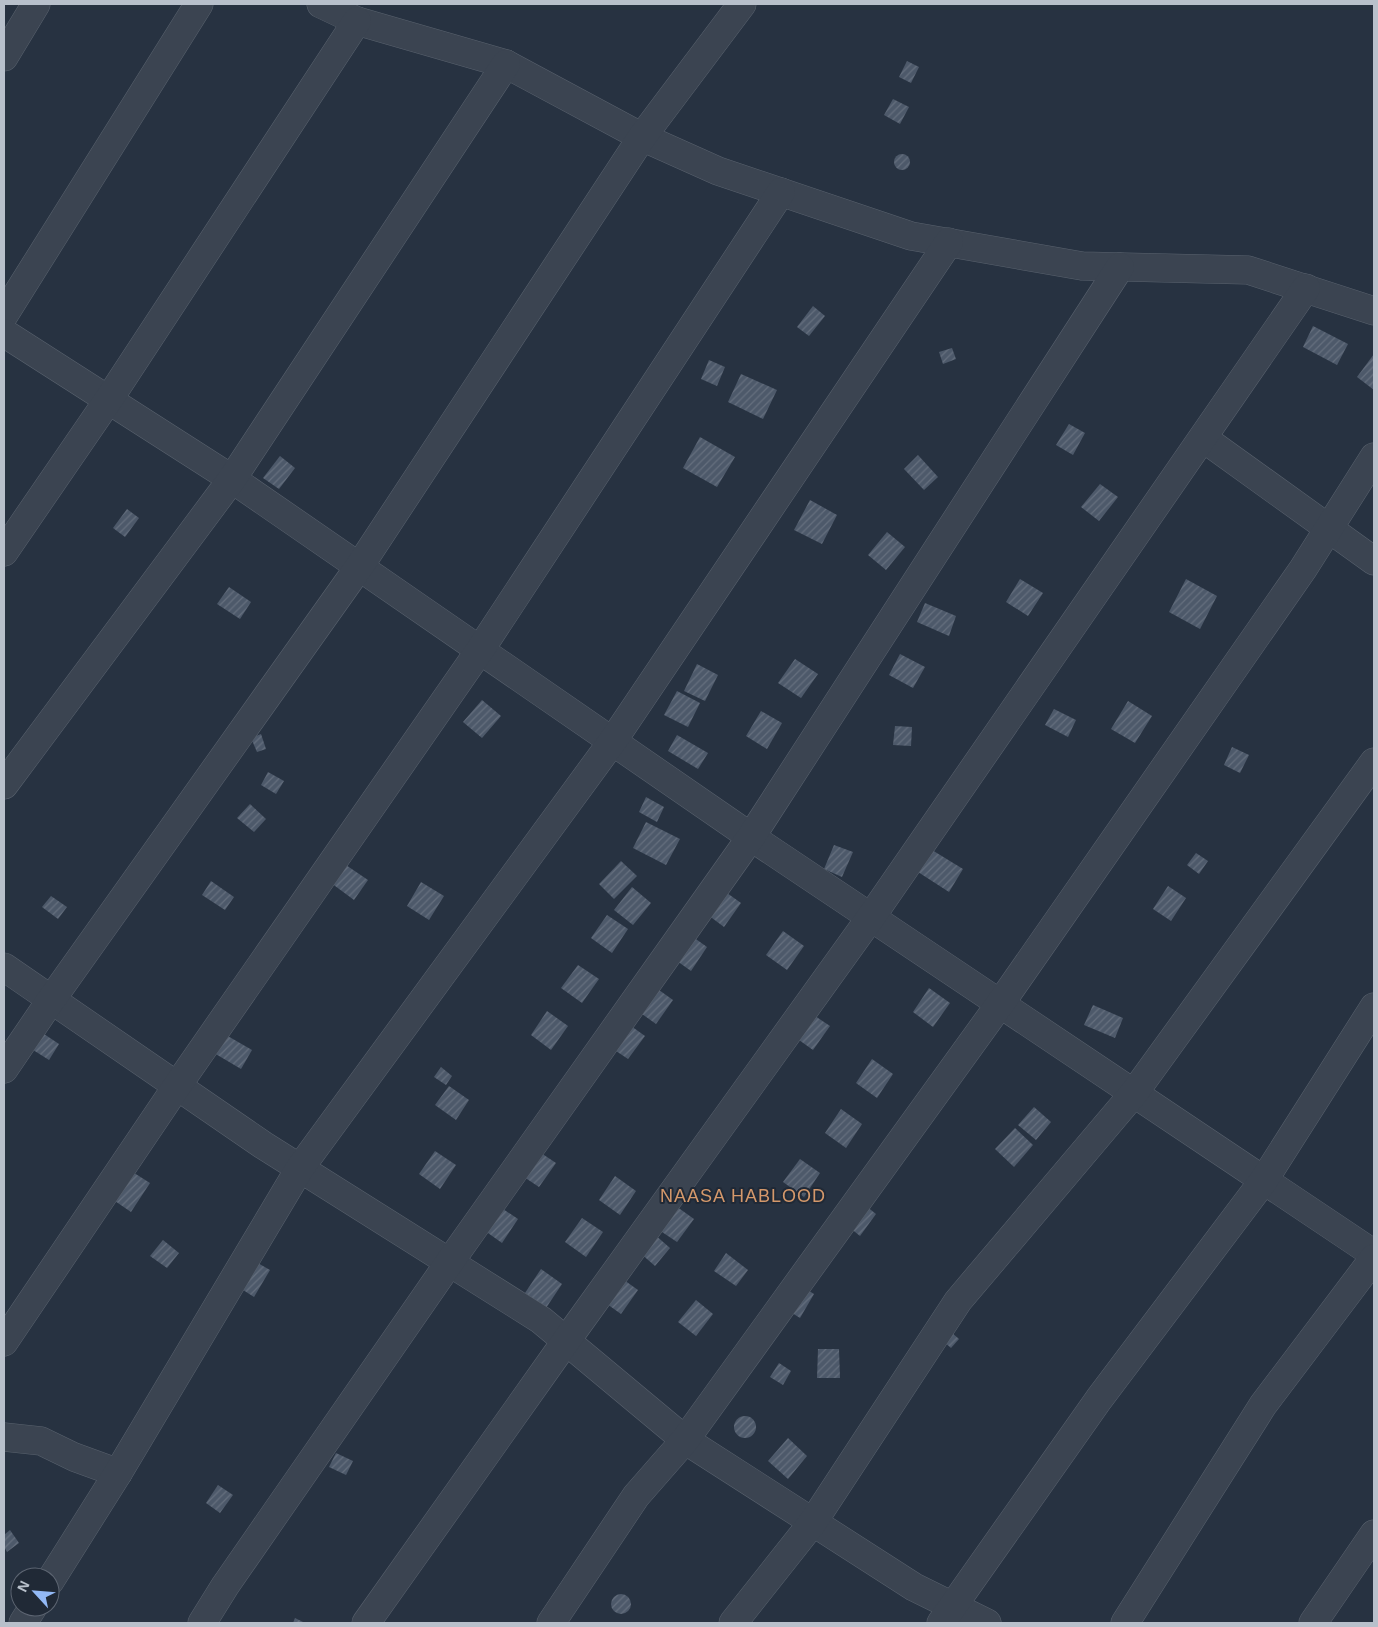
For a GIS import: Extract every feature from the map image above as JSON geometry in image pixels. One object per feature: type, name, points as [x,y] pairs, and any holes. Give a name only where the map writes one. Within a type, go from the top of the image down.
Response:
[{"type":"street","points":[[4,57],[36,4]]},
{"type":"street","points":[[4,315],[199,4]]},
{"type":"street","points":[[321,4],[357,21],[506,64],[642,137],[718,171],[911,236],[1082,266],[1248,270],[1374,310]]},
{"type":"street","points":[[4,1069],[359,567],[642,137],[742,4]]},
{"type":"street","points":[[4,552],[109,399],[357,21]]},
{"type":"street","points":[[4,785],[232,479],[506,64]]},
{"type":"street","points":[[4,1342],[177,1086],[480,650],[781,192]]},
{"type":"street","points":[[59,1567],[118,1473],[300,1168],[612,742],[949,242]]},
{"type":"street","points":[[202,1623],[225,1586],[449,1263],[751,836],[1120,266]]},
{"type":"street","points":[[366,1623],[871,917],[1306,288]]},
{"type":"street","points":[[4,333],[232,479],[612,742],[1374,1256],[1263,1405],[1125,1623]]},
{"type":"street","points":[[1203,438],[1374,561]]},
{"type":"street","points":[[550,1623],[636,1496],[685,1440],[1000,1004],[1303,569],[1374,458]]},
{"type":"street","points":[[733,1623],[813,1522],[958,1301],[1134,1093],[1374,762]]},
{"type":"street","points":[[4,968],[300,1168],[541,1320],[685,1440],[914,1587],[948,1615],[987,1623]]},
{"type":"street","points":[[948,1615],[1099,1400],[1264,1180],[1374,1007]]},
{"type":"street","points":[[4,1437],[41,1441],[74,1457],[118,1473]]},
{"type":"street","points":[[1313,1623],[1374,1534]]},
{"type":"building","points":[[907,61],[919,67],[911,83],[899,77]]},
{"type":"building","points":[[893,99],[909,107],[900,124],[884,115]]},
{"type":"building","points":[[902,154],[910,162],[902,170],[894,162]]},
{"type":"building","points":[[813,306],[825,316],[809,336],[797,327]]},
{"type":"building","points":[[1313,326],[1348,344],[1337,365],[1303,347]]},
{"type":"building","points":[[952,348],[956,359],[943,364],[939,352]]},
{"type":"building","points":[[1374,354],[1374,390],[1357,377]]},
{"type":"building","points":[[709,360],[725,367],[717,386],[701,379]]},
{"type":"building","points":[[741,374],[777,390],[763,419],[728,402]]},
{"type":"building","points":[[1069,424],[1085,433],[1073,455],[1056,445]]},
{"type":"building","points":[[700,437],[735,457],[717,487],[683,468]]},
{"type":"building","points":[[918,455],[938,477],[924,490],[904,469]]},
{"type":"building","points":[[280,456],[295,468],[279,489],[263,478]]},
{"type":"building","points":[[1100,484],[1118,497],[1099,521],[1081,507]]},
{"type":"building","points":[[810,500],[837,515],[822,544],[794,530]]},
{"type":"building","points":[[127,509],[139,518],[125,537],[113,528]]},
{"type":"building","points":[[887,532],[905,547],[886,570],[868,555]]},
{"type":"building","points":[[1020,579],[1043,593],[1028,616],[1006,602]]},
{"type":"building","points":[[1186,579],[1217,596],[1200,629],[1169,612]]},
{"type":"building","points":[[229,587],[251,602],[240,619],[217,604]]},
{"type":"building","points":[[925,603],[956,616],[949,636],[917,622]]},
{"type":"building","points":[[900,654],[925,667],[913,688],[889,675]]},
{"type":"building","points":[[795,659],[818,674],[801,698],[778,683]]},
{"type":"building","points":[[697,664],[718,675],[705,701],[684,691]]},
{"type":"building","points":[[677,691],[700,703],[688,727],[664,715]]},
{"type":"building","points":[[482,700],[501,716],[482,738],[463,722]]},
{"type":"building","points":[[1128,701],[1152,716],[1135,743],[1111,729]]},
{"type":"building","points":[[1054,709],[1076,720],[1068,737],[1045,725]]},
{"type":"building","points":[[761,711],[782,723],[767,749],[746,736]]},
{"type":"building","points":[[895,726],[912,727],[911,746],[893,745]]},
{"type":"building","points":[[261,734],[266,749],[257,752],[251,738]]},
{"type":"building","points":[[677,735],[708,753],[698,769],[668,751]]},
{"type":"building","points":[[1232,747],[1249,755],[1240,773],[1224,765]]},
{"type":"building","points":[[268,772],[284,781],[276,794],[261,785]]},
{"type":"building","points":[[646,797],[664,807],[657,822],[639,812]]},
{"type":"building","points":[[250,804],[266,819],[254,832],[237,818]]},
{"type":"building","points":[[646,822],[680,839],[666,865],[633,848]]},
{"type":"building","points":[[834,845],[853,852],[842,877],[824,869]]},
{"type":"building","points":[[932,850],[963,869],[949,892],[918,872]]},
{"type":"building","points":[[1196,853],[1208,861],[1199,874],[1187,865]]},
{"type":"building","points":[[340,861],[368,880],[354,900],[327,880]]},
{"type":"building","points":[[621,861],[637,876],[614,899],[599,884]]},
{"type":"building","points":[[211,881],[234,897],[225,910],[202,895]]},
{"type":"building","points":[[421,882],[444,896],[429,920],[407,906]]},
{"type":"building","points":[[1168,886],[1186,898],[1171,921],[1153,909]]},
{"type":"building","points":[[632,887],[651,903],[633,925],[614,910]]},
{"type":"building","points":[[720,888],[741,903],[724,927],[704,912]]},
{"type":"building","points":[[51,896],[67,907],[58,919],[42,907]]},
{"type":"building","points":[[607,915],[628,929],[612,953],[591,938]]},
{"type":"building","points":[[783,931],[804,946],[787,970],[766,955]]},
{"type":"building","points":[[686,932],[707,947],[691,971],[670,956]]},
{"type":"building","points":[[578,965],[599,979],[582,1003],[561,988]]},
{"type":"building","points":[[652,985],[673,1000],[656,1024],[635,1009]]},
{"type":"building","points":[[929,988],[950,1003],[933,1027],[913,1012]]},
{"type":"building","points":[[1093,1005],[1123,1018],[1115,1038],[1084,1025]]},
{"type":"building","points":[[547,1011],[568,1026],[551,1050],[531,1035]]},
{"type":"building","points":[[809,1012],[830,1026],[813,1050],[792,1035]]},
{"type":"building","points":[[624,1021],[645,1036],[628,1059],[607,1045]]},
{"type":"building","points":[[41,1032],[59,1044],[49,1060],[30,1048]]},
{"type":"building","points":[[226,1035],[252,1050],[241,1069],[214,1053]]},
{"type":"building","points":[[872,1059],[893,1074],[877,1098],[856,1083]]},
{"type":"building","points":[[441,1067],[452,1076],[446,1085],[434,1077]]},
{"type":"building","points":[[449,1086],[469,1100],[456,1120],[435,1105]]},
{"type":"building","points":[[1034,1107],[1051,1122],[1036,1140],[1018,1125]]},
{"type":"building","points":[[841,1109],[862,1124],[846,1148],[825,1133]]},
{"type":"building","points":[[1015,1128],[1033,1145],[1014,1167],[995,1149]]},
{"type":"building","points":[[535,1149],[556,1163],[539,1187],[518,1173]]},
{"type":"building","points":[[435,1151],[456,1165],[440,1189],[419,1174]]},
{"type":"building","points":[[800,1159],[820,1173],[804,1197],[783,1182]]},
{"type":"building","points":[[131,1171],[150,1183],[131,1212],[112,1199]]},
{"type":"building","points":[[615,1176],[636,1191],[620,1215],[599,1200]]},
{"type":"building","points":[[856,1198],[876,1214],[860,1236],[839,1219]]},
{"type":"building","points":[[673,1204],[694,1219],[677,1242],[656,1228]]},
{"type":"building","points":[[497,1205],[518,1219],[502,1243],[481,1228]]},
{"type":"building","points":[[582,1218],[603,1232],[586,1257],[565,1242]]},
{"type":"building","points":[[654,1234],[670,1248],[655,1266],[639,1252]]},
{"type":"building","points":[[163,1240],[179,1253],[167,1268],[150,1256]]},
{"type":"building","points":[[726,1253],[748,1270],[736,1286],[714,1271]]},
{"type":"building","points":[[256,1262],[270,1270],[254,1297],[240,1288]]},
{"type":"building","points":[[541,1269],[562,1284],[546,1308],[525,1293]]},
{"type":"building","points":[[617,1275],[638,1290],[621,1314],[600,1299]]},
{"type":"building","points":[[795,1282],[814,1294],[800,1318],[781,1306]]},
{"type":"building","points":[[696,1300],[713,1314],[696,1336],[678,1322]]},
{"type":"building","points":[[944,1326],[959,1339],[951,1348],[936,1335]]},
{"type":"building","points":[[818,1349],[839,1349],[840,1378],[817,1378]]},
{"type":"building","points":[[779,1363],[791,1371],[783,1385],[770,1377]]},
{"type":"building","points":[[741,1416],[749,1416],[756,1423],[756,1431],[749,1438],[741,1438],[734,1431],[734,1423]]},
{"type":"building","points":[[788,1438],[807,1456],[788,1479],[768,1461]]},
{"type":"building","points":[[336,1453],[353,1461],[346,1475],[329,1467]]},
{"type":"building","points":[[218,1485],[233,1495],[220,1513],[206,1503]]},
{"type":"building","points":[[10,1530],[19,1543],[7,1552],[4,1547],[4,1535]]},
{"type":"building","points":[[617,1594],[625,1594],[631,1600],[631,1608],[625,1614],[617,1614],[611,1608],[611,1600]]},
{"type":"building","points":[[295,1618],[303,1622],[303,1623],[293,1623]]},
{"type":"district","name":"NAASA HABLOOD","points":[[743,1196]]}]
